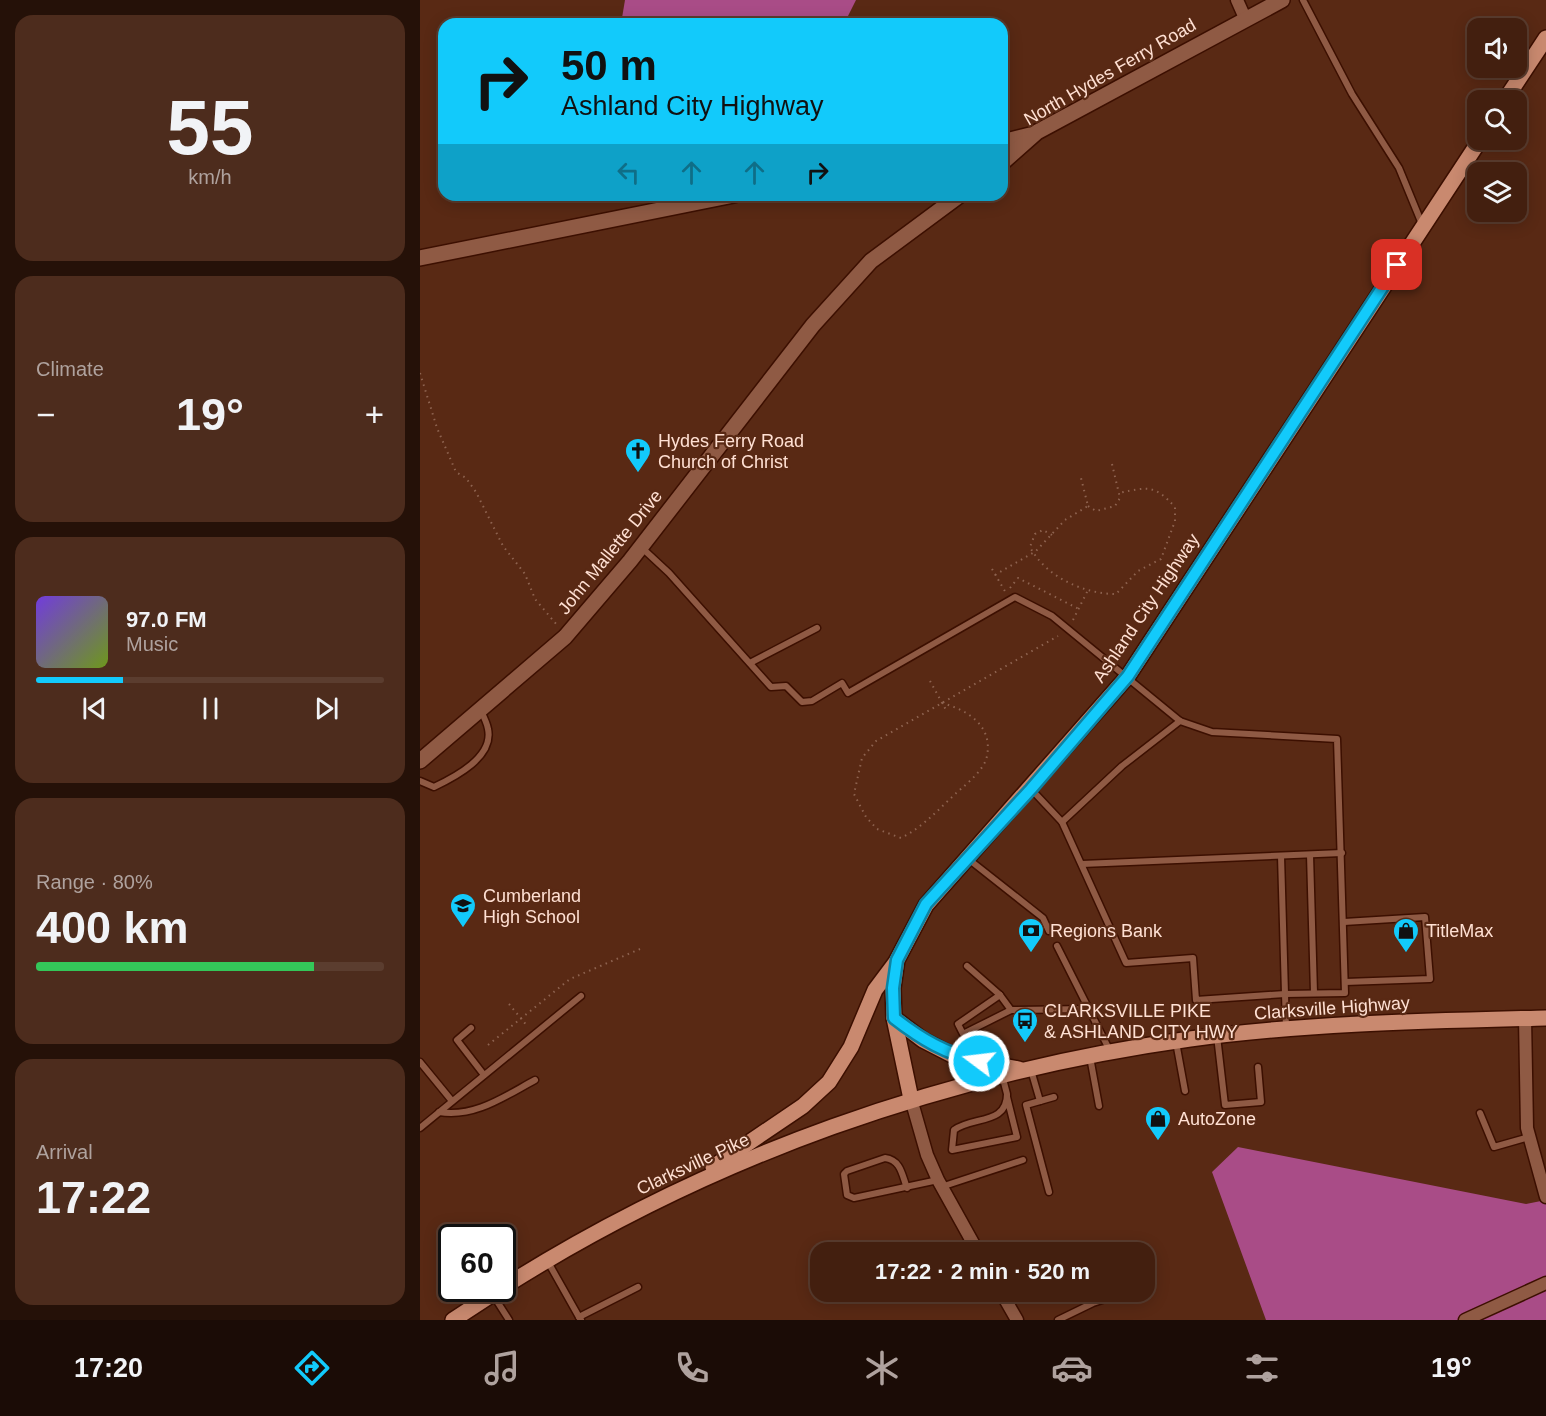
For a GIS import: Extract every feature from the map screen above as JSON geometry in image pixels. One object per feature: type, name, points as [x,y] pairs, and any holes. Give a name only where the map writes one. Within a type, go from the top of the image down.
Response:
[{"type":"main road","points":[[1512,90],[1546,38]]},
{"type":"main road","name":"Ashland City Highway","points":[[910,1099],[894,1018],[893,988],[897,960],[926,904],[1031,789],[1128,676],[1473,150]]},
{"type":"main road","points":[[685,1188],[803,1106],[829,1082],[851,1047],[875,990],[897,960]]},
{"type":"main road","name":"Clarksville Highway","points":[[910,1099],[1028,1069],[1176,1041],[1286,1029],[1546,1017]]},
{"type":"main road","points":[[894,1018],[923,1040],[956,1056],[1028,1069]]},
{"type":"main road","name":"Clarksville Pike","points":[[516,1279],[547,1260],[685,1188],[794,1140],[910,1099]]},
{"type":"main road","name":"Clarksville Pike","points":[[453,1320],[481,1302]]},
{"type":"street","points":[[1237,0],[1245,18]]},
{"type":"street","name":"North Hydes Ferry Road","points":[[1014,143],[1282,0]]},
{"type":"street","points":[[420,258],[704,201]]},
{"type":"street","name":"John Mallette Drive","points":[[420,761],[565,637],[640,547],[813,326],[871,261],[952,201]]},
{"type":"street","points":[[1525,1018],[1529,1137],[1546,1197]]},
{"type":"street","points":[[910,1099],[927,1155],[939,1184],[972,1242]]},
{"type":"street","points":[[1465,1320],[1546,1282]]},
{"type":"street","points":[[1006,1302],[1017,1320]]},
{"type":"lane","points":[[1303,0],[1352,94],[1399,168],[1423,226]]},
{"type":"lane","points":[[640,547],[669,573],[771,687],[786,686],[802,702],[812,701],[842,683],[848,693],[1015,597],[1052,616],[1128,676],[1180,721],[1212,732],[1337,739],[1345,993],[1285,994],[1196,1000],[1193,958],[1126,963],[1062,822],[1031,789]]},
{"type":"lane","points":[[750,663],[817,628]]},
{"type":"lane","points":[[420,781],[434,787],[452,779],[484,753],[489,731],[481,710]]},
{"type":"lane","points":[[1062,822],[1122,766],[1180,721]]},
{"type":"lane","points":[[1082,864],[1342,853]]},
{"type":"lane","points":[[1310,855],[1314,993]]},
{"type":"lane","points":[[1281,856],[1286,1029]]},
{"type":"lane","points":[[967,858],[1042,918],[1049,931]]},
{"type":"lane","points":[[1344,922],[1425,917],[1430,979],[1345,982]]},
{"type":"lane","points":[[1057,946],[1111,1052]]},
{"type":"lane","points":[[967,966],[1000,995],[1011,1010]]},
{"type":"lane","points":[[1000,995],[958,1024],[959,1030],[963,1034],[1011,1010],[1088,1009]]},
{"type":"lane","points":[[421,1124],[439,1112],[581,996]]},
{"type":"lane","points":[[471,1028],[457,1040],[484,1075]]},
{"type":"lane","points":[[1217,1036],[1225,1105],[1261,1102],[1258,1067]]},
{"type":"lane","points":[[1176,1041],[1185,1091]]},
{"type":"lane","points":[[1090,1056],[1099,1106]]},
{"type":"lane","points":[[420,1062],[452,1101]]},
{"type":"lane","points":[[1028,1069],[1040,1101]]},
{"type":"lane","points":[[1002,1075],[1007,1095],[1017,1137],[952,1150],[954,1130],[998,1115],[1007,1095]]},
{"type":"lane","points":[[439,1112],[452,1114],[473,1111],[535,1080]]},
{"type":"lane","points":[[1049,1192],[1026,1105],[1053,1097]]},
{"type":"lane","points":[[1480,1113],[1494,1147],[1529,1137]]},
{"type":"lane","points":[[906,1188],[897,1163],[892,1159],[885,1158],[844,1174],[848,1197],[939,1184],[1023,1160]]},
{"type":"lane","points":[[547,1260],[580,1318],[638,1287]]},
{"type":"lane","points":[[503,1302],[509,1320]]},
{"type":"lane","points":[[1058,1320],[1096,1302]]},
{"type":"path","points":[[420,373],[437,428],[456,472],[466,478],[476,492],[503,546],[525,574],[535,599],[565,637]]},
{"type":"path","points":[[1082,478],[1088,506],[1096,511],[1115,506],[1120,498],[1112,464]]},
{"type":"path","points":[[1052,535],[1043,530],[1035,534],[1030,547],[1050,572],[1097,594],[1116,594],[1138,571],[1161,559],[1175,521],[1175,507],[1160,490],[1146,487],[1119,493]]},
{"type":"path","points":[[995,575],[1033,553],[1065,520],[1088,506]]},
{"type":"path","points":[[992,569],[1010,600]]},
{"type":"path","points":[[1006,593],[1018,578],[1079,609]]},
{"type":"path","points":[[1072,622],[1088,590]]},
{"type":"path","points":[[942,703],[966,710],[985,732],[987,757],[977,773],[918,829],[901,838],[877,829],[866,817],[854,794],[862,758],[876,741],[1058,636]]},
{"type":"path","points":[[930,681],[946,710]]},
{"type":"path","points":[[488,1045],[570,980],[640,950]]},
{"type":"path","points":[[509,1004],[534,1035]]},
{"type":"shaded area","points":[[625,0],[856,0],[848,16],[838,18],[622,18]]},
{"type":"shaded area","points":[[1238,1147],[1526,1204],[1546,1200],[1546,1320],[1266,1320],[1212,1172]]},
{"type":"place","name":"Hydes Ferry Road Church of Christ","points":[[638,474]]},
{"type":"place","name":"Cumberland High School","points":[[463,929]]},
{"type":"place","name":"Regions Bank","points":[[1031,954]]},
{"type":"place","name":"TitleMax","points":[[1406,954]]},
{"type":"place","name":"CLARKSVILLE PIKE & ASHLAND CITY HWY","points":[[1025,1044]]},
{"type":"place","name":"AutoZone","points":[[1158,1142]]},
{"type":"route","points":[[979,1061],[956,1056],[923,1040],[894,1018],[893,988],[897,960],[926,904],[1031,789],[1128,676],[1397,265]]}]
